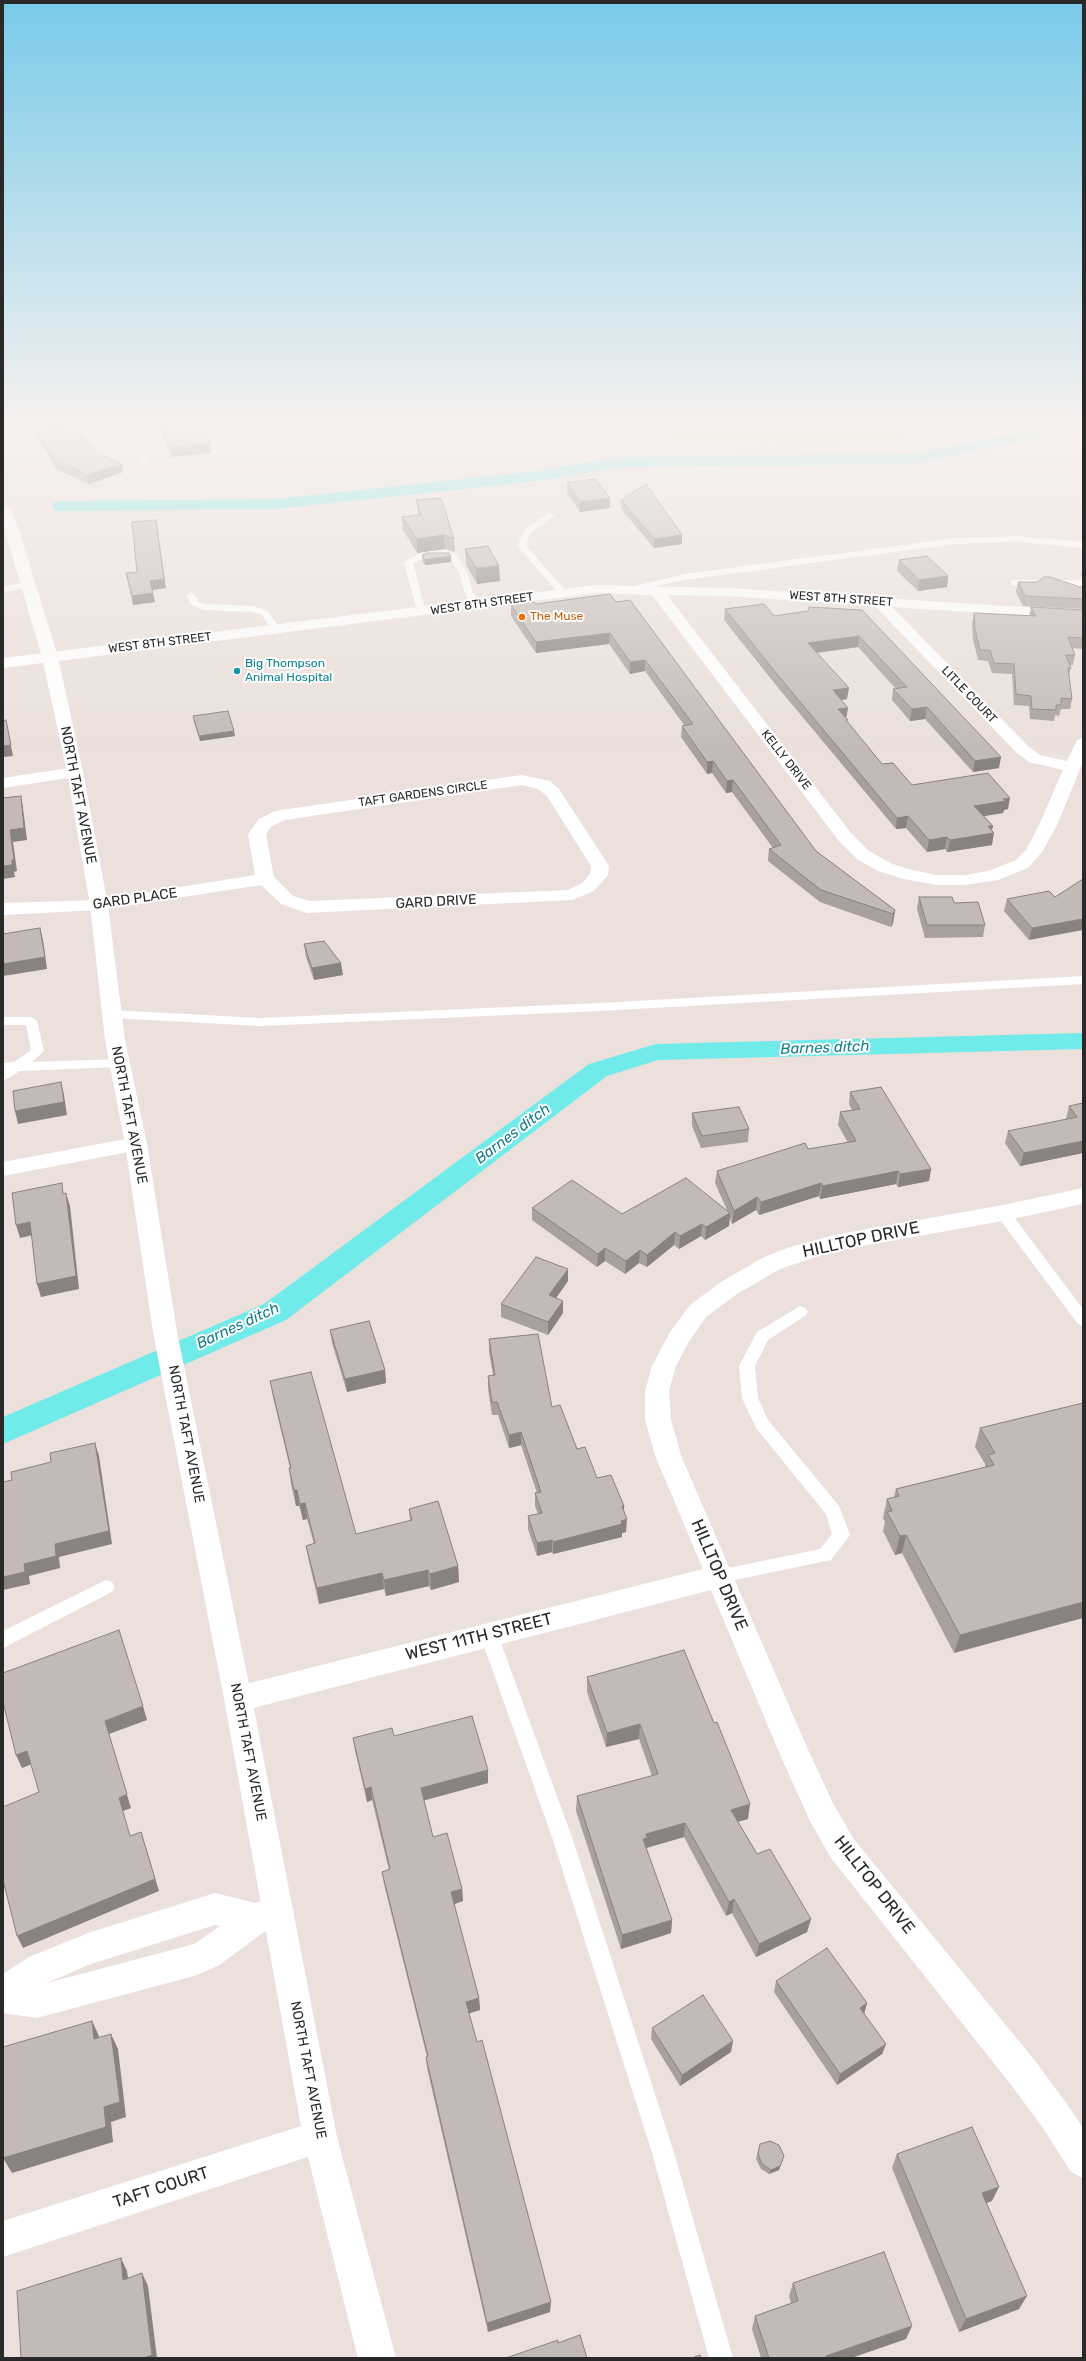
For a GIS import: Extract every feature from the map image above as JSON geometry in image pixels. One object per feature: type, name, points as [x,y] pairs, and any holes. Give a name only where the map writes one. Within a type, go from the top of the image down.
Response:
[{"type":"street","name":"NORTH TAFT AVENUE","points":[[13,533],[50,657],[75,772],[99,905],[112,1014],[136,1144],[165,1332],[238,1700],[266,1915],[320,2137],[377,2358]]},
{"type":"street","name":"WEST 8TH STREET","points":[[3,663],[596,589],[655,589],[1083,615]]},
{"type":"street","name":"KELLY DRIVE","points":[[655,589],[849,841],[863,855],[884,867],[923,879],[950,880],[992,876],[1011,870],[1029,858],[1048,824],[1083,743]]},
{"type":"street","name":"LITLE COURT","points":[[879,602],[1023,750],[1035,759],[1073,767]]},
{"type":"street","points":[[3,783],[75,772]]},
{"type":"street","name":"TAFT GARDENS CIRCLE","points":[[265,879],[257,834],[265,823],[281,815],[522,780],[544,785],[553,793],[600,866]]},
{"type":"street","name":"GARD DRIVE","points":[[265,879],[287,900],[307,907],[323,907],[572,896],[588,887],[599,875],[600,866]]},
{"type":"street","name":"GARD PLACE","points":[[3,909],[99,905],[265,879]]},
{"type":"street","points":[[3,1169],[136,1144]]},
{"type":"street","name":"HILLTOP DRIVE","points":[[1083,1196],[1003,1213],[834,1243],[794,1254],[772,1263],[729,1288],[698,1312],[679,1338],[664,1366],[657,1391],[658,1420],[669,1458],[796,1757],[822,1813],[842,1848],[1024,2074],[1055,2116],[1083,2160]]},
{"type":"street","name":"WEST 11TH STREET","points":[[238,1700],[720,1576]]},
{"type":"street","points":[[3,1995],[40,1968],[81,1951],[215,1909],[266,1915]]},
{"type":"street","points":[[3,1995],[37,2002],[194,1960],[207,1954],[266,1915]]},
{"type":"street","name":"TAFT COURT","points":[[3,2239],[320,2137]]},
{"type":"lane","points":[[527,533],[523,541],[523,546],[563,593]]},
{"type":"lane","points":[[626,589],[684,577],[956,541],[1018,539],[1083,545]]},
{"type":"lane","points":[[421,612],[408,562],[425,554],[445,553],[453,556],[464,575],[468,591],[477,604]]},
{"type":"lane","points":[[1014,583],[1083,583]]},
{"type":"lane","points":[[3,589],[29,585]]},
{"type":"lane","points":[[191,596],[196,604],[205,607],[247,608],[264,613],[275,629]]},
{"type":"lane","points":[[112,1014],[260,1022],[600,1007],[1083,980]]},
{"type":"lane","points":[[3,1021],[31,1021],[38,1051],[3,1077]]},
{"type":"lane","points":[[3,1067],[120,1063]]},
{"type":"lane","points":[[1003,1213],[1083,1320]]},
{"type":"lane","points":[[720,1576],[825,1555],[841,1535],[833,1511],[762,1424],[750,1398],[747,1366],[762,1336],[800,1312]]},
{"type":"lane","points":[[3,1640],[106,1587]]},
{"type":"lane","points":[[489,1635],[562,1840],[619,2014],[663,2153],[721,2358]]},
{"type":"building","points":[[133,533],[158,533],[164,579],[150,581],[153,593],[132,596],[126,573],[137,572]]},
{"type":"building","points":[[413,533],[452,533],[454,539],[444,535],[417,539]]},
{"type":"building","points":[[649,533],[681,533],[682,535],[654,539]]},
{"type":"building","points":[[488,546],[499,566],[476,568],[465,549]]},
{"type":"building","points":[[427,553],[449,553],[451,556],[425,560],[422,555]]},
{"type":"building","points":[[927,556],[948,576],[919,580],[899,560]]},
{"type":"building","points":[[1044,577],[1050,577],[1083,588],[1083,599],[1025,596],[1018,582],[1037,582]]},
{"type":"building","points":[[610,594],[616,602],[630,600],[816,851],[895,910],[893,914],[821,890],[769,849],[781,845],[733,780],[727,781],[713,761],[707,762],[682,726],[693,724],[645,660],[630,662],[610,633],[536,642],[511,605],[534,602],[536,604]]},
{"type":"building","points":[[764,604],[774,616],[808,611],[809,607],[862,610],[1001,757],[975,761],[927,707],[912,709],[893,689],[907,687],[859,636],[808,643],[849,688],[833,690],[848,708],[838,709],[882,764],[893,763],[912,785],[988,773],[1010,798],[1003,799],[1006,801],[974,806],[993,826],[988,826],[994,833],[950,840],[947,837],[929,840],[908,816],[897,818],[776,673],[725,609]]},
{"type":"building","points":[[1031,607],[1083,610],[1083,638],[1068,637],[1075,655],[1066,655],[1071,668],[1068,668],[1072,699],[1061,698],[1061,705],[1056,705],[1056,710],[1032,709],[1031,696],[1016,694],[1014,664],[994,663],[990,650],[980,650],[975,629],[974,613],[1036,616]]},
{"type":"building","points":[[228,711],[234,731],[199,736],[193,716]]},
{"type":"building","points":[[6,720],[11,745],[3,746],[3,721]]},
{"type":"building","points":[[21,796],[24,828],[10,830],[14,859],[12,860],[12,865],[3,866],[3,798]]},
{"type":"building","points":[[1083,879],[1083,919],[1032,928],[1007,899],[1049,891],[1055,897]]},
{"type":"building","points":[[919,897],[952,897],[954,903],[978,902],[985,925],[927,925]]},
{"type":"building","points":[[40,928],[45,957],[3,964],[3,934]]},
{"type":"building","points":[[324,941],[341,963],[312,968],[304,944]]},
{"type":"building","points":[[61,1082],[64,1102],[15,1111],[13,1091]]},
{"type":"building","points":[[881,1087],[931,1169],[900,1174],[898,1171],[822,1186],[821,1183],[761,1202],[757,1197],[734,1211],[717,1171],[805,1143],[808,1149],[856,1141],[840,1112],[860,1109],[850,1092]]},
{"type":"building","points":[[1083,1103],[1083,1141],[1024,1153],[1008,1131],[1077,1117],[1069,1106]]},
{"type":"building","points":[[739,1107],[749,1129],[702,1136],[692,1113]]},
{"type":"building","points":[[686,1178],[730,1213],[706,1227],[702,1224],[680,1236],[675,1232],[647,1255],[640,1250],[626,1261],[605,1248],[598,1254],[532,1208],[572,1180],[622,1214]]},
{"type":"building","points":[[62,1183],[63,1194],[66,1193],[76,1276],[37,1284],[30,1222],[16,1225],[12,1193]]},
{"type":"building","points":[[536,1257],[568,1269],[549,1295],[563,1301],[548,1322],[501,1304]]},
{"type":"building","points":[[369,1321],[385,1370],[345,1379],[330,1330]]},
{"type":"building","points":[[538,1334],[552,1407],[560,1405],[577,1449],[585,1447],[597,1478],[611,1475],[624,1506],[622,1506],[627,1519],[621,1521],[622,1524],[553,1542],[552,1540],[537,1543],[528,1516],[542,1513],[535,1493],[541,1492],[521,1432],[509,1435],[497,1402],[492,1402],[488,1376],[495,1375],[489,1339]]},
{"type":"building","points":[[311,1372],[356,1534],[412,1520],[409,1509],[438,1501],[458,1566],[430,1574],[428,1570],[384,1580],[382,1573],[317,1588],[306,1546],[315,1543],[305,1503],[300,1504],[297,1490],[294,1490],[289,1468],[291,1468],[270,1381]]},
{"type":"building","points":[[1083,1403],[1083,1602],[960,1635],[906,1535],[900,1536],[887,1512],[892,1511],[887,1499],[899,1496],[896,1489],[994,1465],[988,1455],[995,1453],[980,1428]]},
{"type":"building","points":[[95,1443],[109,1531],[55,1544],[56,1556],[24,1564],[25,1572],[3,1577],[3,1482],[12,1480],[11,1472],[51,1462],[50,1453]]},
{"type":"building","points":[[119,1630],[143,1706],[105,1721],[127,1794],[119,1798],[130,1836],[141,1832],[155,1879],[17,1936],[3,1880],[3,1807],[39,1792],[27,1751],[16,1755],[3,1702],[3,1673]]},
{"type":"building","points":[[684,1650],[714,1723],[717,1722],[750,1804],[731,1810],[757,1854],[770,1849],[811,1919],[759,1944],[734,1899],[729,1902],[685,1823],[646,1834],[647,1838],[643,1839],[672,1920],[622,1935],[577,1796],[658,1774],[640,1724],[607,1733],[587,1677]]},
{"type":"building","points":[[472,1716],[488,1770],[421,1788],[433,1837],[447,1833],[462,1889],[451,1892],[479,1998],[466,2002],[477,2042],[482,2040],[551,2302],[487,2323],[426,2057],[428,2056],[382,1872],[390,1869],[371,1787],[365,1789],[353,1738],[392,1728],[394,1736]]},
{"type":"building","points":[[827,1948],[867,2003],[860,2008],[886,2044],[840,2074],[776,1981]]},
{"type":"building","points":[[703,1995],[733,2041],[682,2075],[652,2028]]},
{"type":"building","points":[[92,2021],[94,2039],[111,2034],[120,2102],[104,2107],[106,2127],[3,2158],[3,2047]]},
{"type":"building","points":[[972,2127],[999,2187],[982,2193],[1027,2296],[966,2319],[897,2154]]},
{"type":"building","points":[[770,2141],[779,2145],[784,2156],[780,2166],[771,2170],[762,2164],[758,2154],[760,2144]]},
{"type":"building","points":[[884,2252],[912,2326],[826,2356],[827,2358],[769,2358],[755,2316],[798,2301],[793,2283]]},
{"type":"building","points":[[121,2258],[123,2280],[142,2273],[152,2355],[144,2358],[21,2358],[17,2291]]},
{"type":"building","points":[[580,2335],[587,2358],[506,2358],[558,2340],[558,2343]]},
{"type":"building","points":[[700,2355],[701,2358],[692,2358]]},
{"type":"waterway","name":"Barnes ditch","points":[[3,1431],[275,1312],[598,1070],[656,1052],[1083,1041]]},
{"type":"place","name":"The Muse","points":[[522,617]]},
{"type":"place","name":"Big Thompson Animal Hospital","points":[[237,671]]}]
